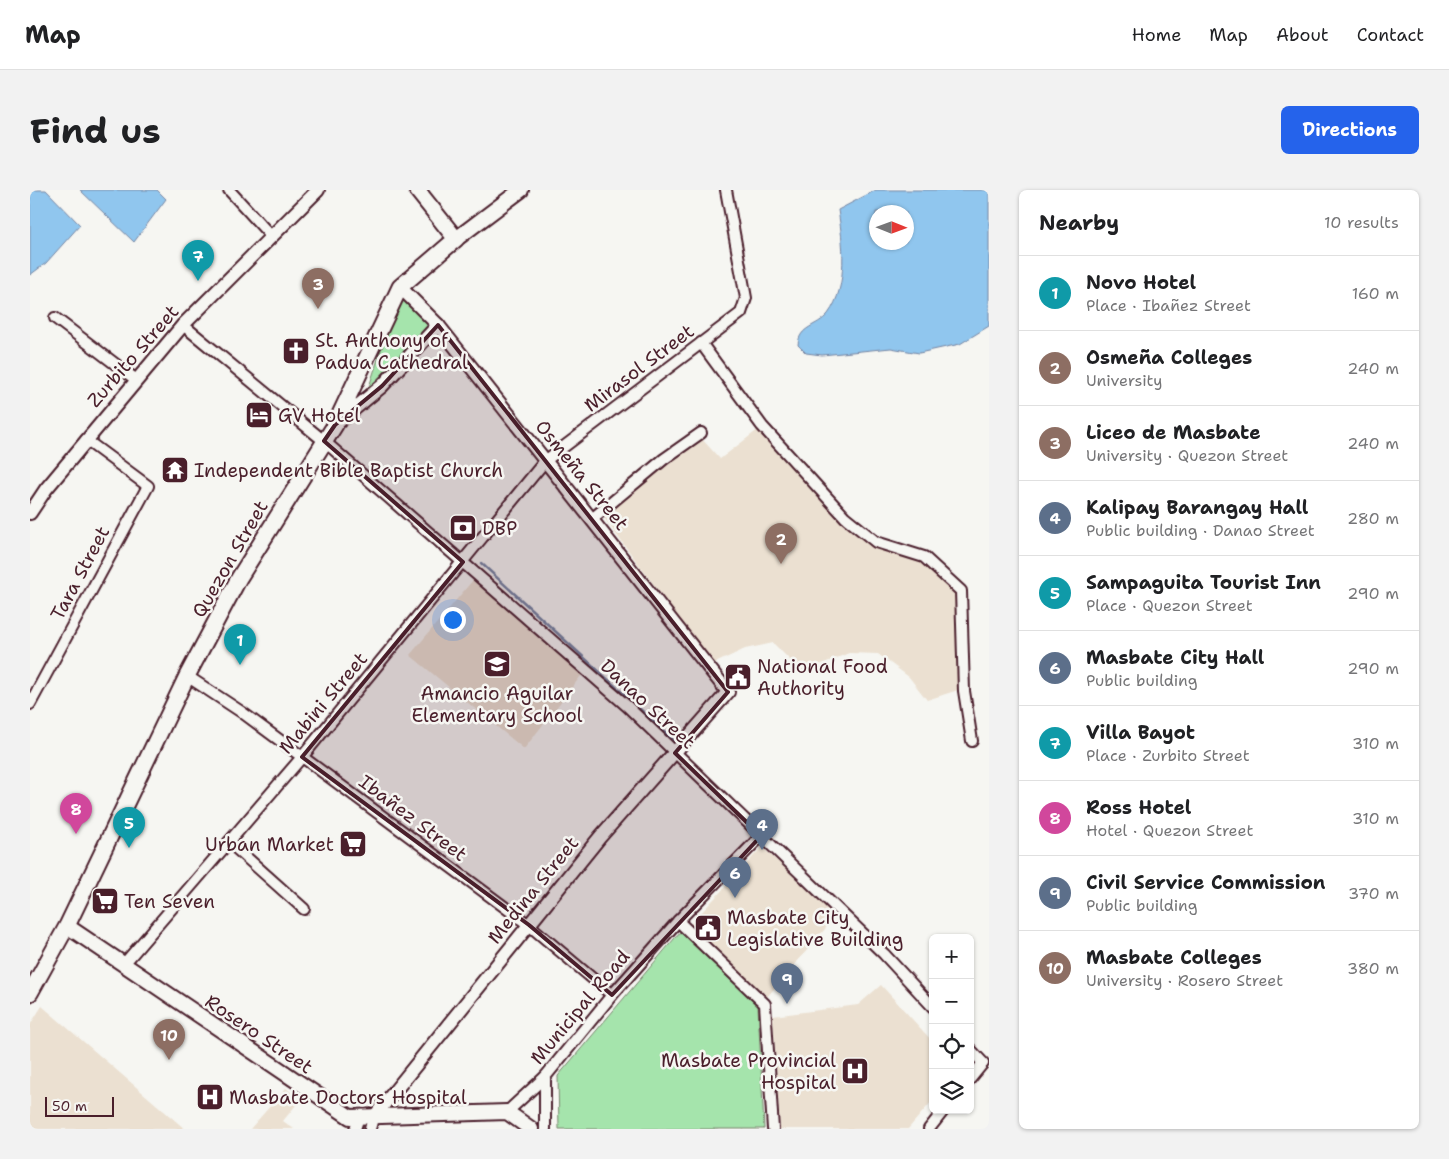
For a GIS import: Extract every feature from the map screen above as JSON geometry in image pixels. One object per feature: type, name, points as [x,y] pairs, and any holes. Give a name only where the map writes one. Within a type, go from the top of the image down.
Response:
[{"type":"main road","points":[[416,190],[456,239]]},
{"type":"main road","name":"Quezon Street","points":[[30,993],[67,926],[187,676],[239,578],[335,425],[400,287],[456,239],[521,190]]},
{"type":"main road","name":"Rosero Street","points":[[67,926],[357,1123],[507,1112]]},
{"type":"main road","points":[[507,1112],[531,1129]]},
{"type":"street","points":[[229,190],[270,236]]},
{"type":"street","name":"Zurbito Street","points":[[30,513],[46,489],[183,325],[318,190]]},
{"type":"street","name":"Mirasol Street","points":[[545,461],[741,313],[746,298],[726,190]]},
{"type":"street","name":"Osmeña Street","points":[[400,287],[438,325],[545,461],[593,518],[728,692]]},
{"type":"street","points":[[55,318],[136,379]]},
{"type":"street","name":"Danao Street","points":[[183,325],[324,441],[627,706],[884,954],[929,1003]]},
{"type":"street","points":[[335,425],[382,386],[438,325]]},
{"type":"street","points":[[701,344],[762,426],[845,517],[876,542],[924,557],[961,591],[964,692],[972,741]]},
{"type":"street","points":[[593,518],[664,459],[701,433]]},
{"type":"street","name":"Tara Street","points":[[30,704],[148,486],[86,440]]},
{"type":"street","name":"Mabini Street","points":[[123,964],[302,757],[545,461]]},
{"type":"street","name":"Ibañez Street","points":[[187,676],[243,713],[529,926],[612,995]]},
{"type":"street","name":"Medina Street","points":[[372,1123],[600,837],[728,692]]},
{"type":"street","name":"Municipal Road","points":[[507,1112],[545,1076],[612,995],[678,921],[761,836]]},
{"type":"street","points":[[229,842],[304,909]]},
{"type":"street","points":[[678,921],[765,1004],[773,1129]]},
{"type":"street","points":[[974,1052],[986,1063],[974,1075]]},
{"type":"street","points":[[545,1076],[545,1129]]},
{"type":"street","points":[[929,1129],[941,1114]]},
{"type":"highlighted area","points":[[438,325],[728,692],[675,753],[761,836],[612,995],[529,925],[302,757],[463,562],[324,441],[335,425],[382,386]]},
{"type":"shaded area","points":[[759,429],[862,538],[885,549],[913,556],[953,588],[958,603],[958,690],[927,700],[909,677],[878,654],[849,653],[802,672],[773,643],[745,649],[713,664],[601,514],[702,439],[720,459]]},
{"type":"shaded area","name":"Amancio Aguilar Elementary School","points":[[473,580],[584,672],[524,749],[410,655]]},
{"type":"shaded area","points":[[762,847],[837,915],[767,997],[689,926]]},
{"type":"shaded area","name":"Masbate Provincial Hospital","points":[[881,985],[929,1038],[929,1105],[908,1129],[780,1129],[773,1016],[858,1005]]},
{"type":"shaded area","points":[[42,1006],[185,1129],[30,1129],[30,1025]]},
{"type":"shaded area","points":[[286,1088],[300,1100],[283,1121],[294,1129],[250,1129]]},
{"type":"green space","points":[[399,294],[431,327],[369,387]]},
{"type":"green space","points":[[680,932],[758,1006],[764,1129],[559,1129],[558,1076]]},
{"type":"water","points":[[30,190],[46,190],[80,225],[46,263],[30,275]]},
{"type":"water","points":[[80,190],[157,190],[166,199],[134,242]]},
{"type":"water","points":[[876,190],[989,190],[989,326],[960,344],[919,353],[891,348],[822,355],[806,353],[798,345],[799,339],[805,330],[828,314],[835,303],[839,290],[843,264],[842,236],[838,210]]},
{"type":"waterway","points":[[481,563],[677,743]]},
{"type":"place","name":"Villa Bayot","points":[[198,281]]},
{"type":"place","name":"Liceo de Masbate","points":[[318,309]]},
{"type":"place","name":"St. Anthony of Padua Cathedral","points":[[296,351]]},
{"type":"place","name":"GV Hotel","points":[[259,415]]},
{"type":"place","name":"Independent Bible Baptist Church","points":[[175,470]]},
{"type":"place","name":"DBP","points":[[463,528]]},
{"type":"place","name":"Osmeña Colleges","points":[[781,564]]},
{"type":"place","name":"Amancio Aguilar Elementary School","points":[[497,664]]},
{"type":"place","name":"Novo Hotel","points":[[240,665]]},
{"type":"place","name":"National Food Authority","points":[[738,677]]},
{"type":"place","name":"Ross Hotel","points":[[76,834]]},
{"type":"place","name":"Urban Market","points":[[353,844]]},
{"type":"place","name":"Sampaguita Tourist Inn","points":[[129,848]]},
{"type":"place","name":"Kalipay Barangay Hall","points":[[762,850]]},
{"type":"place","name":"Masbate City Hall","points":[[735,898]]},
{"type":"place","name":"Ten Seven","points":[[105,901]]},
{"type":"place","name":"Masbate City Legislative Building","points":[[708,928]]},
{"type":"place","name":"Civil Service Commission","points":[[787,1004]]},
{"type":"place","name":"Masbate Colleges","points":[[169,1060]]},
{"type":"place","name":"Masbate Provincial Hospital","points":[[855,1071]]},
{"type":"place","name":"Masbate Doctors Hospital","points":[[210,1097]]}]
